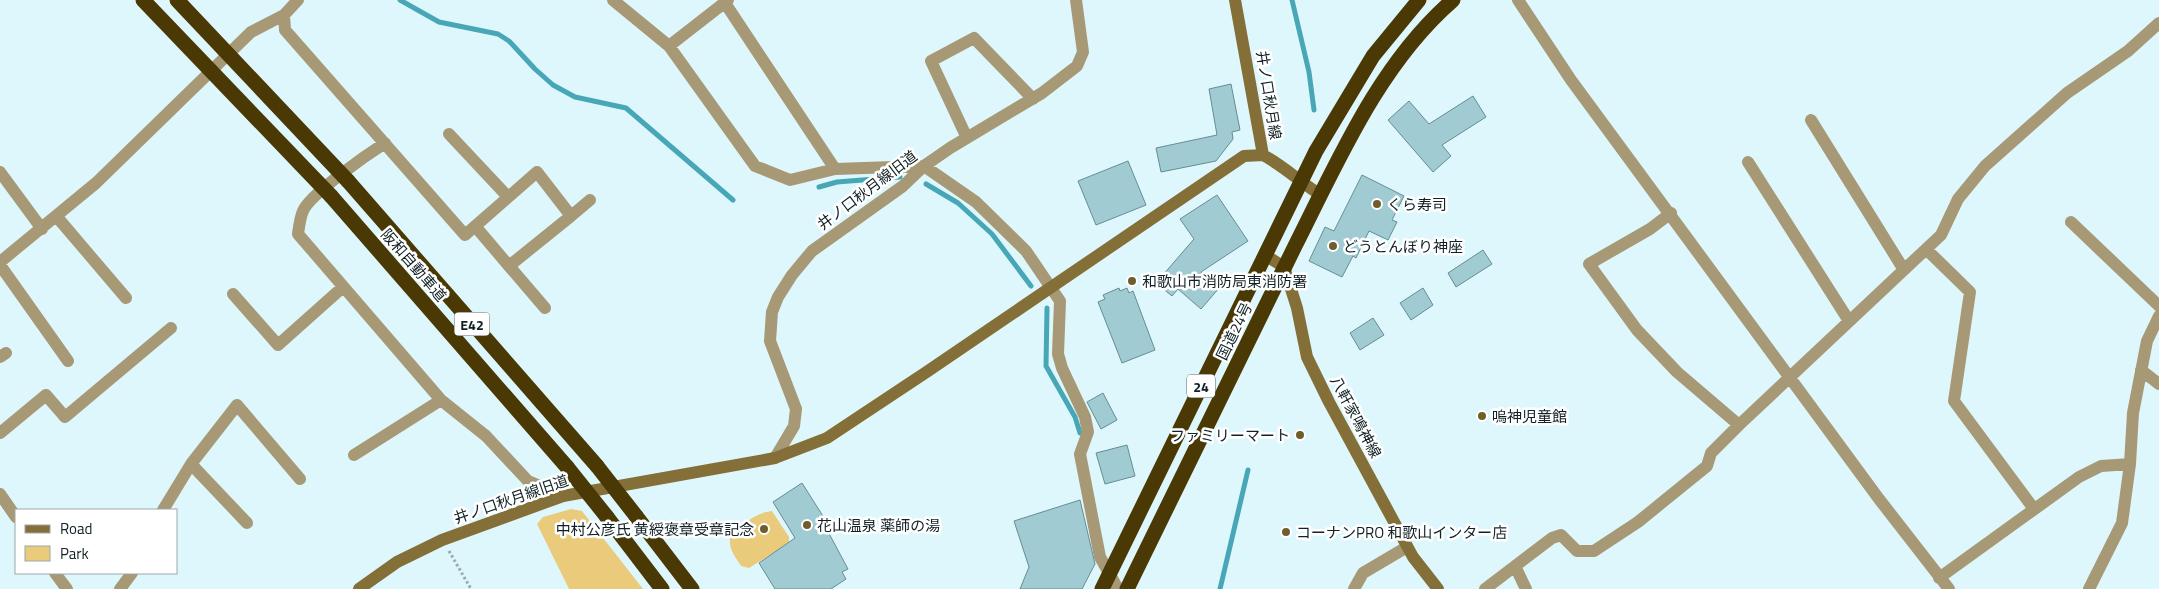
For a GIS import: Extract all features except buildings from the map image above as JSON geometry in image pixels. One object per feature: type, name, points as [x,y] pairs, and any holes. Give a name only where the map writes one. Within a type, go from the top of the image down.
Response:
[{"type":"highway","name":"阪和自動車道","points":[[143,0],[330,196],[567,467],[662,589]]},
{"type":"highway","name":"阪和自動車道","points":[[177,0],[348,181],[597,466],[692,589]]},
{"type":"highway","name":"国道24号","points":[[1102,589],[1316,151],[1373,56],[1419,0]]},
{"type":"highway","name":"国道24号","points":[[1127,589],[1284,267],[1364,114],[1394,66],[1439,13],[1453,0]]},
{"type":"street","points":[[68,361],[0,263],[96,183],[251,32],[284,15],[298,0]]},
{"type":"street","points":[[613,0],[669,46],[755,166],[790,180],[835,169],[924,166],[976,202],[1001,224],[1026,251],[1060,301],[1058,354],[1062,368],[1085,418],[1088,432],[1080,454],[1100,557],[1118,589]]},
{"type":"street","name":"井ノ口秋月線旧道","points":[[775,458],[794,426],[796,409],[770,341],[772,312],[778,297],[792,275],[812,251],[903,186],[924,166],[1033,99],[1077,66],[1083,52],[1076,0]]},
{"type":"street","name":"井ノ口秋月線","points":[[1235,0],[1263,155],[1277,162],[1301,183],[1321,195]]},
{"type":"street","points":[[1518,0],[1571,80],[1944,585],[2034,509],[2079,477],[2101,466],[2130,464]]},
{"type":"street","points":[[669,46],[726,1],[835,169]]},
{"type":"street","points":[[284,15],[285,30],[465,235],[537,172],[571,216]]},
{"type":"street","points":[[1485,589],[1552,538],[1562,535],[1577,551],[1594,551],[1638,522],[1707,466],[1711,453],[1739,425],[1941,235],[1958,199],[1985,166],[2067,93],[2128,51],[2159,23]]},
{"type":"street","points":[[967,138],[931,61],[974,38],[1033,99]]},
{"type":"street","points":[[1811,120],[1904,270]]},
{"type":"street","points":[[449,134],[508,197]]},
{"type":"street","points":[[385,143],[354,163],[303,210],[298,234],[441,400],[486,436],[528,481],[563,496]]},
{"type":"street","name":"井ノ口秋月線旧道","points":[[359,589],[397,562],[442,540],[563,496],[775,458],[828,438],[1052,288],[1244,156],[1263,155]]},
{"type":"street","points":[[1748,162],[1849,321]]},
{"type":"street","points":[[0,172],[42,229]]},
{"type":"street","points":[[509,266],[590,200]]},
{"type":"street","points":[[1671,213],[1650,229],[1589,264],[1651,344],[1677,372],[1739,425]]},
{"type":"street","points":[[57,217],[126,298]]},
{"type":"street","points":[[2071,222],[2159,306]]},
{"type":"street","points":[[475,226],[545,308]]},
{"type":"street","points":[[1926,249],[1970,292],[1954,401],[2034,509]]},
{"type":"street","points":[[1265,255],[1284,267]]},
{"type":"street","name":"八軒家鳴神線","points":[[1284,267],[1297,308],[1307,357],[1329,402],[1408,547],[1438,589]]},
{"type":"street","points":[[233,294],[278,345],[343,287]]},
{"type":"street","points":[[2089,589],[2122,523],[2130,464],[2132,413],[2147,341],[2158,321]]},
{"type":"street","points":[[0,433],[46,395],[65,417],[171,328]]},
{"type":"street","points":[[2141,370],[2159,384]]},
{"type":"street","points":[[354,455],[441,400]]},
{"type":"street","points":[[164,509],[191,464],[237,405],[300,479]]},
{"type":"street","points":[[191,464],[247,524]]},
{"type":"street","points":[[0,494],[15,516]]},
{"type":"street","points":[[1354,589],[1364,573],[1408,547]]},
{"type":"street","points":[[1515,566],[1526,589]]},
{"type":"street","points":[[57,574],[67,589]]},
{"type":"street","points":[[120,589],[131,574]]},
{"type":"path","points":[[442,540],[471,589]]},
{"type":"green space","points":[[571,509],[582,511],[643,589],[569,589],[537,524],[543,517]]},
{"type":"green space","points":[[772,511],[789,537],[789,543],[749,568],[741,566],[731,547],[731,534],[759,514]]},
{"type":"waterway","points":[[400,0],[439,22],[498,34],[509,41],[553,85],[575,97],[626,108],[733,200]]},
{"type":"waterway","points":[[1292,0],[1309,72],[1314,110]]},
{"type":"waterway","points":[[819,187],[837,182],[900,177]]},
{"type":"waterway","points":[[926,184],[958,203],[992,234],[1031,286]]},
{"type":"waterway","points":[[1047,308],[1046,366],[1075,417],[1080,433]]},
{"type":"waterway","points":[[1220,589],[1248,470]]},
{"type":"place","name":"くら寿司","points":[[1377,204]]},
{"type":"place","name":"どうとんぼり神座","points":[[1333,246]]},
{"type":"place","name":"和歌山市消防局東消防署","points":[[1132,281]]},
{"type":"place","name":"嗚神児童館","points":[[1482,416]]},
{"type":"place","name":"ファミリーマート","points":[[1300,435]]},
{"type":"place","name":"花山温泉 薬師の湯","points":[[807,525]]},
{"type":"place","name":"中村公彦氏 黄綬褒章受章記念","points":[[764,529]]},
{"type":"place","name":"コーナンPRO 和歌山インター店","points":[[1286,532]]}]
